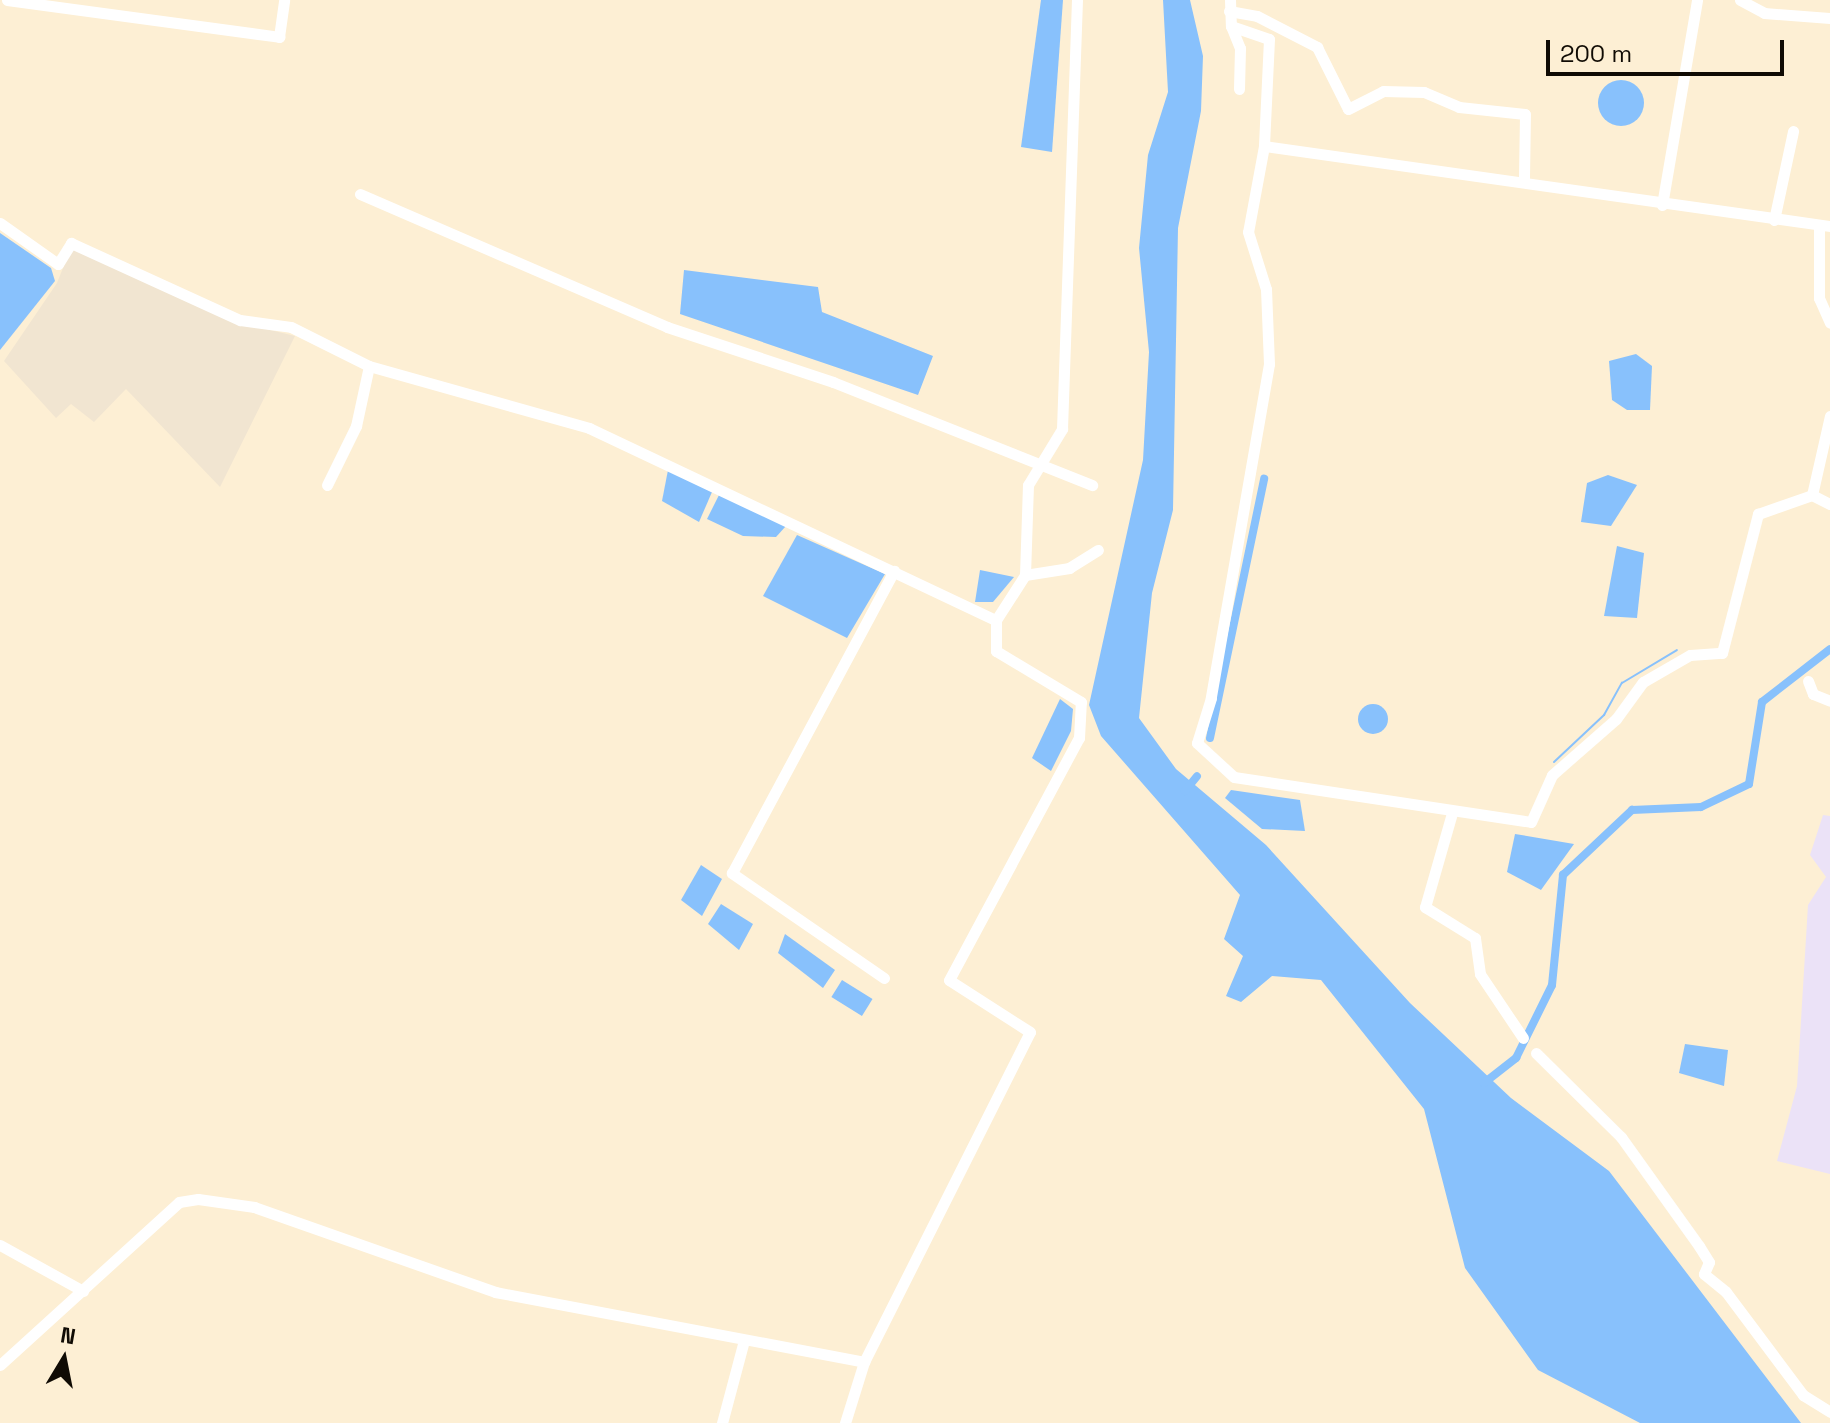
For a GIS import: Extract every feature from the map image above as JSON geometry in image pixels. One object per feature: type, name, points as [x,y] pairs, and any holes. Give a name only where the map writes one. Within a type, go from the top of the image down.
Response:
[{"type":"street","points":[[7,0],[279,37],[284,0]]},
{"type":"street","points":[[845,1423],[864,1362],[1030,1032],[949,980],[1079,738],[1081,702],[996,651],[996,620],[1025,575],[1028,485],[1044,469],[1062,429],[1077,0]]},
{"type":"street","points":[[1662,205],[1697,0]]},
{"type":"street","points":[[1740,0],[1764,13],[1830,18]]},
{"type":"street","points":[[1239,89],[1240,48],[1231,26],[1229,6],[1257,16],[1317,47],[1348,109],[1383,91],[1424,92],[1459,107],[1525,114],[1524,178]]},
{"type":"street","points":[[1231,26],[1269,39],[1264,146],[1248,232],[1266,289],[1269,364],[1211,698],[1197,743],[1234,777],[1452,813],[1531,822],[1552,775],[1616,719],[1643,682],[1690,655],[1722,653],[1758,514],[1812,495],[1830,504]]},
{"type":"street","points":[[1774,220],[1793,131]]},
{"type":"street","points":[[1264,146],[1524,178],[1662,205],[1825,226],[1819,298],[1830,323]]},
{"type":"street","points":[[360,194],[667,327],[833,382],[1044,469],[1092,485]]},
{"type":"street","points":[[0,223],[58,264],[71,243],[114,257],[240,320],[291,327],[369,366],[589,428],[996,620]]},
{"type":"street","points":[[327,485],[356,426],[369,366]]},
{"type":"street","points":[[1812,495],[1830,416]]},
{"type":"street","points":[[1025,575],[1069,568],[1098,550]]},
{"type":"street","points":[[884,978],[732,873],[894,571]]},
{"type":"street","points":[[1808,681],[1813,694],[1830,701]]},
{"type":"street","points":[[1452,813],[1425,907],[1475,938],[1480,974],[1523,1038]]},
{"type":"street","points":[[1536,1053],[1621,1137],[1709,1262],[1704,1274],[1726,1292],[1803,1395],[1830,1412]]},
{"type":"street","points":[[0,1365],[179,1202],[198,1199],[254,1207],[495,1292],[672,1322],[743,1344],[864,1362]]},
{"type":"street","points":[[0,1245],[83,1291]]},
{"type":"street","points":[[722,1423],[743,1344]]},
{"type":"shaded area","points":[[71,248],[237,322],[295,336],[220,487],[126,389],[94,422],[71,404],[56,418],[4,361],[57,283]]},
{"type":"shaded area","points":[[1823,815],[1830,816],[1830,1174],[1777,1161],[1797,1086],[1808,905],[1826,877],[1810,855]]},
{"type":"water","points":[[1041,0],[1063,0],[1052,152],[1021,147]]},
{"type":"water","points":[[1163,0],[1190,0],[1203,56],[1201,111],[1178,228],[1173,510],[1152,593],[1139,718],[1176,769],[1266,845],[1410,1003],[1511,1098],[1609,1171],[1801,1423],[1640,1423],[1538,1370],[1465,1268],[1424,1109],[1321,980],[1272,976],[1241,1002],[1226,996],[1243,956],[1224,939],[1240,895],[1101,736],[1089,705],[1143,460],[1149,352],[1139,248],[1148,155],[1168,92]]},
{"type":"water","points":[[1621,80],[1637,87],[1644,103],[1637,119],[1621,126],[1605,119],[1598,103],[1605,87]]},
{"type":"water","points":[[0,233],[51,268],[55,281],[0,350]]},
{"type":"water","points":[[684,270],[818,287],[822,312],[933,356],[918,395],[680,314]]},
{"type":"water","points":[[1636,354],[1652,366],[1650,410],[1627,410],[1612,400],[1609,361]]},
{"type":"water","points":[[668,470],[712,492],[699,522],[662,501]]},
{"type":"water","points":[[1608,475],[1637,485],[1611,526],[1581,522],[1587,483]]},
{"type":"water","points":[[719,495],[786,526],[776,537],[743,536],[707,519]]},
{"type":"water","points":[[797,535],[885,574],[847,638],[763,596]]},
{"type":"water","points":[[1617,546],[1644,553],[1637,618],[1604,616]]},
{"type":"water","points":[[980,570],[1014,577],[993,602],[975,602]]},
{"type":"water","points":[[1060,699],[1073,709],[1071,731],[1051,771],[1032,758]]},
{"type":"water","points":[[1373,704],[1384,708],[1388,719],[1384,730],[1373,734],[1362,730],[1358,719],[1362,708]]},
{"type":"water","points":[[1231,790],[1300,800],[1305,831],[1262,829],[1225,798]]},
{"type":"water","points":[[1515,834],[1574,844],[1541,890],[1507,872]]},
{"type":"water","points":[[701,865],[722,879],[702,916],[681,900]]},
{"type":"water","points":[[721,904],[753,924],[739,950],[708,924]]},
{"type":"water","points":[[785,934],[835,970],[823,988],[778,953]]},
{"type":"water","points":[[842,980],[873,999],[862,1016],[831,997]]},
{"type":"water","points":[[1685,1044],[1728,1050],[1724,1086],[1679,1073]]},
{"type":"waterway","points":[[1210,738],[1264,479]]},
{"type":"waterway","points":[[1484,1083],[1516,1058],[1552,985],[1563,875],[1632,810],[1701,807],[1749,784],[1762,702],[1830,649]]},
{"type":"waterway","points":[[1554,762],[1604,715],[1622,683],[1677,650]]},
{"type":"waterway","points":[[1185,791],[1197,776]]}]
